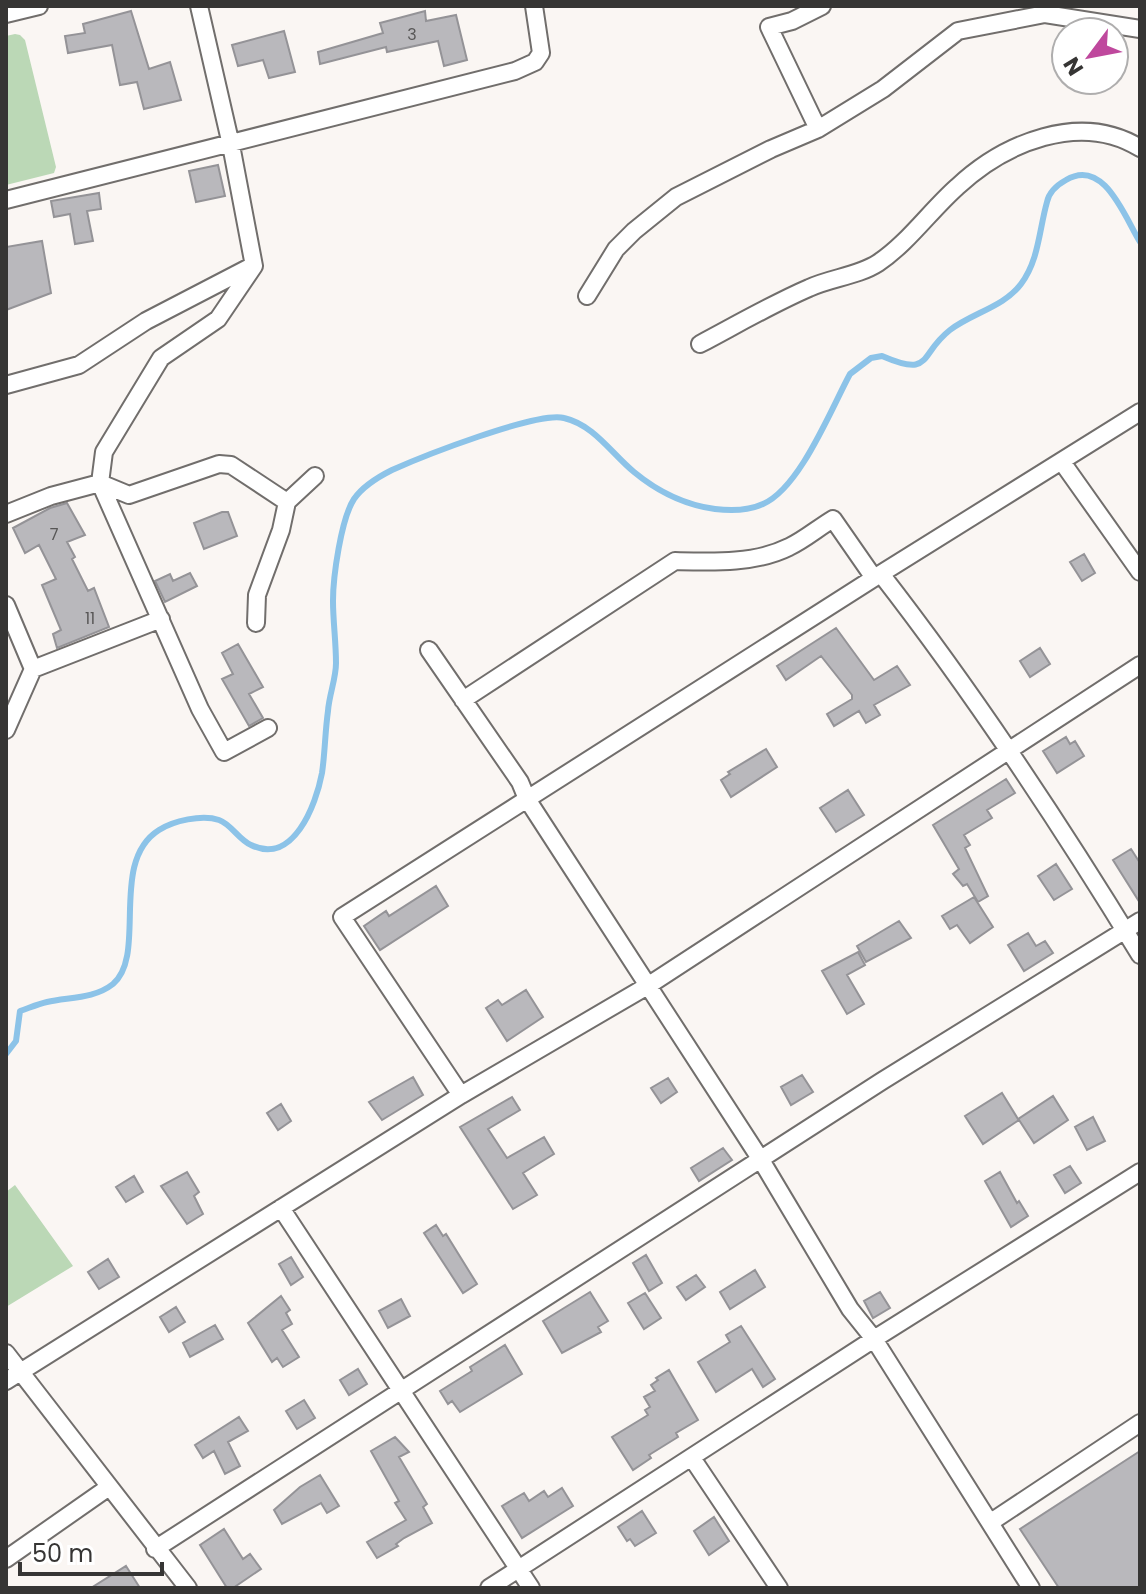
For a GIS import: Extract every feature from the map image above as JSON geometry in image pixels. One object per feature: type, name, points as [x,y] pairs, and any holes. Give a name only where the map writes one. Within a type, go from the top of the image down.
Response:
[{"type":"street","points":[[6,14],[39,6]]},
{"type":"street","points":[[199,6],[231,145],[254,266],[218,319],[161,358],[104,452],[100,483],[200,709],[224,752],[268,728]]},
{"type":"street","points":[[6,200],[231,145],[525,67],[535,62],[541,53],[534,6]]},
{"type":"street","points":[[818,129],[769,27],[792,21],[822,6]]},
{"type":"street","points":[[587,296],[616,249],[676,197],[818,129],[883,89],[958,31],[1045,14],[1140,29]]},
{"type":"street","points":[[700,344],[811,287],[876,264],[901,244],[958,185],[1004,152],[1055,134],[1083,131],[1125,139],[1140,148]]},
{"type":"street","points":[[6,385],[79,365],[146,321],[254,266]]},
{"type":"street","points":[[461,1095],[342,917],[1140,412]]},
{"type":"street","points":[[1062,462],[1140,572]]},
{"type":"street","points":[[6,514],[51,496],[100,483],[129,495],[219,464],[231,465],[287,502]]},
{"type":"street","points":[[256,623],[257,595],[281,530],[287,502],[315,476]]},
{"type":"street","points":[[463,700],[675,561],[715,563],[761,556],[788,548],[833,519],[877,576],[920,624],[1133,926],[1140,955]]},
{"type":"street","points":[[6,605],[33,669]]},
{"type":"street","points":[[6,730],[33,669],[161,619]]},
{"type":"street","points":[[429,650],[520,782],[527,799],[761,1160],[850,1309],[874,1339],[1031,1588]]},
{"type":"street","points":[[13,1376],[461,1095],[649,985],[1140,665]]},
{"type":"street","points":[[155,1549],[761,1160],[1133,926]]},
{"type":"street","points":[[489,1588],[874,1339],[1140,1172]]},
{"type":"street","points":[[281,1208],[531,1588]]},
{"type":"street","points":[[6,1353],[13,1376],[109,1487],[188,1588]]},
{"type":"street","points":[[991,1522],[1140,1423]]},
{"type":"street","points":[[692,1458],[779,1588]]},
{"type":"street","points":[[6,1559],[109,1487]]},
{"type":"green space","points":[[15,34],[25,40],[56,167],[54,173],[6,185],[6,36]]},
{"type":"green space","points":[[15,1185],[73,1266],[6,1307],[6,1192]]},
{"type":"building","points":[[131,11],[149,69],[170,62],[181,100],[144,109],[137,82],[120,85],[112,45],[68,53],[65,36],[85,33],[83,24]]},
{"type":"building","points":[[425,11],[426,21],[456,15],[467,60],[444,66],[438,41],[387,52],[386,47],[320,64],[318,52],[383,33],[380,23]]},
{"type":"building","points":[[284,31],[295,72],[269,78],[263,60],[238,66],[232,45]]},
{"type":"building","points":[[218,165],[225,196],[196,202],[189,171]]},
{"type":"building","points":[[99,193],[101,209],[87,211],[93,241],[75,244],[70,214],[54,217],[51,201]]},
{"type":"building","points":[[42,241],[51,293],[6,310],[6,247]]},
{"type":"building","points":[[67,503],[85,535],[67,542],[75,557],[72,559],[88,591],[94,588],[109,627],[57,648],[53,634],[61,630],[42,585],[56,579],[39,545],[25,553],[13,528],[50,508]]},
{"type":"building","points":[[228,512],[237,536],[204,549],[194,523]]},
{"type":"building","points":[[1084,554],[1095,573],[1082,581],[1070,562]]},
{"type":"building","points":[[190,573],[197,586],[165,602],[155,581],[170,574],[173,581]]},
{"type":"building","points":[[836,628],[874,680],[897,666],[910,685],[874,705],[880,715],[866,723],[859,711],[834,726],[827,714],[852,699],[852,695],[821,656],[786,680],[777,666]]},
{"type":"building","points":[[238,644],[263,687],[249,694],[263,718],[249,726],[222,679],[233,674],[222,653]]},
{"type":"building","points":[[1040,648],[1050,664],[1030,677],[1020,661]]},
{"type":"building","points":[[1066,737],[1070,744],[1075,741],[1084,756],[1057,773],[1043,751]]},
{"type":"building","points":[[766,749],[777,767],[731,797],[721,780],[730,774],[728,772]]},
{"type":"building","points":[[1006,779],[1015,793],[987,810],[992,818],[964,835],[970,845],[965,848],[988,896],[978,902],[967,884],[963,886],[953,874],[959,869],[933,825]]},
{"type":"building","points":[[848,790],[864,815],[836,832],[820,808]]},
{"type":"building","points":[[1131,849],[1140,863],[1140,903],[1113,860]]},
{"type":"building","points":[[1056,864],[1072,889],[1054,900],[1038,876]]},
{"type":"building","points":[[436,886],[448,906],[380,950],[364,926],[386,911],[389,916]]},
{"type":"building","points":[[974,897],[993,927],[970,943],[957,925],[950,929],[942,916]]},
{"type":"building","points":[[899,921],[911,938],[866,962],[857,946]]},
{"type":"building","points":[[1028,933],[1036,946],[1045,941],[1053,953],[1024,971],[1008,945]]},
{"type":"building","points":[[858,952],[865,965],[847,975],[864,1004],[847,1014],[822,971]]},
{"type":"building","points":[[526,990],[543,1017],[507,1041],[486,1008],[498,1000],[502,1005]]},
{"type":"building","points":[[802,1075],[813,1092],[791,1105],[781,1087]]},
{"type":"building","points":[[413,1077],[423,1095],[382,1120],[369,1102]]},
{"type":"building","points":[[668,1078],[677,1092],[661,1103],[651,1088]]},
{"type":"building","points":[[1002,1093],[1018,1119],[1053,1096],[1068,1120],[1034,1143],[1019,1120],[983,1144],[965,1116]]},
{"type":"building","points":[[512,1097],[520,1110],[488,1129],[507,1158],[544,1137],[554,1154],[523,1173],[537,1195],[513,1209],[460,1127]]},
{"type":"building","points":[[281,1104],[291,1121],[278,1130],[267,1113]]},
{"type":"building","points":[[1093,1117],[1105,1141],[1087,1150],[1075,1127]]},
{"type":"building","points":[[723,1148],[732,1160],[699,1181],[691,1168]]},
{"type":"building","points":[[1070,1166],[1081,1183],[1065,1193],[1054,1175]]},
{"type":"building","points":[[187,1172],[199,1192],[194,1196],[203,1214],[187,1224],[161,1186]]},
{"type":"building","points":[[1000,1172],[1028,1216],[1011,1227],[985,1181]]},
{"type":"building","points":[[134,1176],[143,1192],[126,1202],[116,1187]]},
{"type":"building","points":[[436,1225],[443,1236],[446,1234],[477,1284],[463,1293],[424,1233]]},
{"type":"building","points":[[646,1255],[662,1283],[649,1291],[633,1263]]},
{"type":"building","points":[[291,1257],[303,1277],[291,1285],[279,1264]]},
{"type":"building","points":[[108,1259],[119,1277],[99,1289],[88,1272]]},
{"type":"building","points":[[755,1270],[765,1287],[730,1309],[720,1292]]},
{"type":"building","points":[[696,1275],[705,1287],[686,1300],[677,1287]]},
{"type":"building","points":[[590,1292],[608,1321],[598,1327],[601,1332],[562,1353],[543,1321]]},
{"type":"building","points":[[880,1292],[890,1308],[873,1318],[864,1301]]},
{"type":"building","points":[[645,1293],[661,1318],[644,1329],[628,1303]]},
{"type":"building","points":[[281,1296],[290,1310],[286,1313],[292,1324],[282,1330],[299,1357],[283,1367],[277,1358],[272,1362],[248,1323]]},
{"type":"building","points":[[401,1299],[410,1316],[388,1328],[379,1311]]},
{"type":"building","points":[[176,1307],[185,1322],[169,1332],[160,1317]]},
{"type":"building","points":[[215,1325],[223,1339],[190,1357],[183,1343]]},
{"type":"building","points":[[741,1326],[775,1379],[763,1387],[752,1369],[716,1392],[698,1362],[730,1342],[726,1335]]},
{"type":"building","points":[[505,1345],[522,1374],[460,1412],[452,1401],[448,1404],[440,1391]]},
{"type":"building","points":[[358,1369],[367,1384],[349,1395],[340,1380]]},
{"type":"building","points":[[669,1370],[698,1420],[676,1433],[678,1437],[649,1455],[651,1458],[633,1470],[612,1437],[648,1415],[645,1410],[650,1407],[644,1397],[655,1391],[651,1385],[658,1380],[656,1378]]},
{"type":"building","points":[[304,1400],[315,1418],[297,1429],[286,1411]]},
{"type":"building","points":[[239,1417],[248,1431],[228,1442],[240,1466],[225,1474],[214,1451],[203,1458],[195,1445]]},
{"type":"building","points":[[395,1437],[409,1452],[399,1457],[427,1504],[423,1507],[432,1523],[377,1558],[367,1542],[406,1520],[371,1451]]},
{"type":"building","points":[[1140,1451],[1140,1588],[1059,1588],[1020,1529]]},
{"type":"building","points":[[320,1475],[339,1506],[327,1513],[321,1503],[282,1524],[274,1510],[300,1487]]},
{"type":"building","points":[[562,1488],[573,1506],[522,1538],[502,1506],[524,1493],[529,1501],[544,1491],[548,1497]]},
{"type":"building","points":[[642,1511],[656,1533],[635,1546],[630,1539],[627,1541],[618,1527]]},
{"type":"building","points":[[714,1517],[729,1541],[709,1555],[694,1531]]},
{"type":"building","points":[[224,1529],[243,1559],[250,1554],[261,1569],[233,1588],[227,1588],[200,1545]]},
{"type":"building","points":[[126,1566],[140,1588],[91,1588]]},
{"type":"waterway","points":[[6,1054],[16,1041],[20,1011],[106,989],[123,970],[128,952],[135,863],[144,845],[159,830],[188,819],[212,818],[223,822],[247,843],[266,849],[279,847],[300,829],[314,801],[322,773],[336,669],[333,609],[336,563],[349,508],[371,482],[407,464],[479,436],[530,421],[564,418],[593,433],[634,472],[672,496],[715,509],[740,510],[757,506],[777,495],[802,465],[850,374],[871,358],[882,356],[910,365],[917,364],[950,330],[1014,292],[1032,265],[1048,198],[1060,184],[1079,175],[1102,183],[1112,193],[1140,242]]}]
